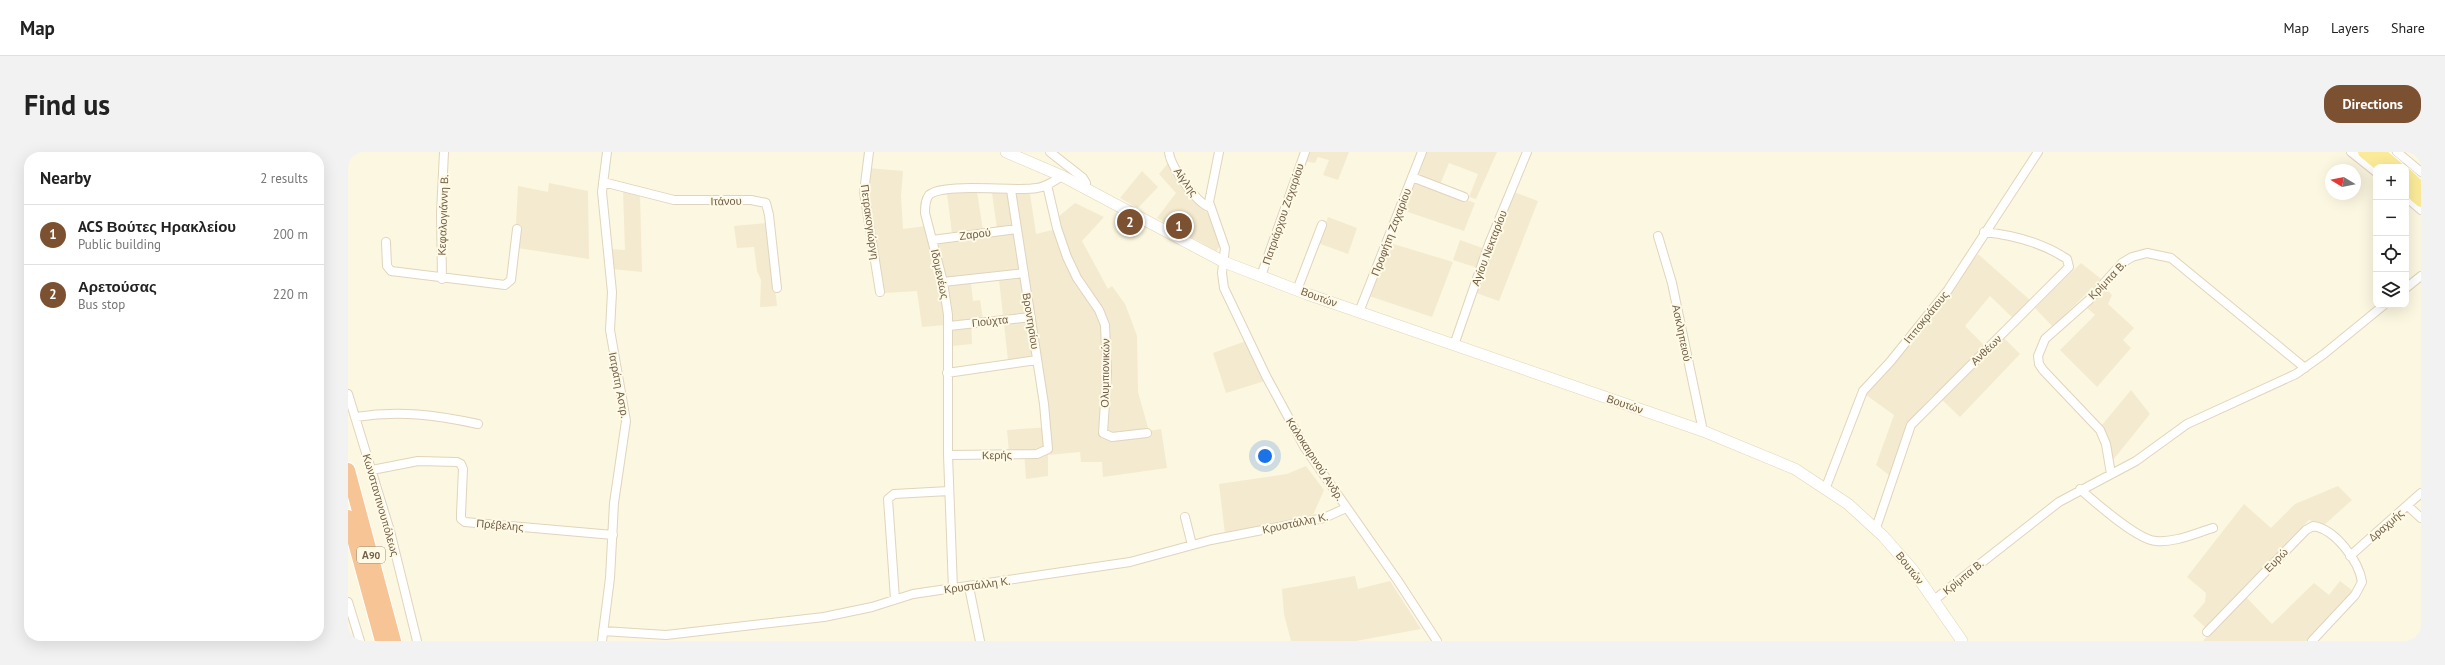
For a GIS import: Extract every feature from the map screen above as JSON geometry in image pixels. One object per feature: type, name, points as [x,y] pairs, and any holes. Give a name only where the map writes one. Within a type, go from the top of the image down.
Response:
[{"type":"highway","name":"Α90","points":[[348,470],[394,641]]},
{"type":"highway","name":"Α90","points":[[348,517],[382,641]]},
{"type":"main road","name":"Βουτών","points":[[1006,152],[1062,176],[1224,262],[1359,312],[1703,432],[1778,461],[1826,487],[1876,528],[1904,560],[1962,641]]},
{"type":"main road","points":[[2364,152],[2378,164]]},
{"type":"main road","points":[[2379,152],[2393,164]]},
{"type":"main road","points":[[2409,177],[2421,188]]},
{"type":"main road","points":[[2409,191],[2421,201]]},
{"type":"street","name":"Κεφαλογιάννη Β.","points":[[442,279],[441,213],[444,152]]},
{"type":"street","name":"Ιατράτη Αστρ.","points":[[602,641],[610,578],[626,413],[610,339],[612,292],[603,207],[603,182],[607,152]]},
{"type":"street","name":"Πετρακογιώργη","points":[[870,152],[864,192],[880,292]]},
{"type":"street","points":[[1050,152],[1083,178],[1086,183],[1085,189]]},
{"type":"street","name":"Αίγλης","points":[[1169,152],[1171,160],[1189,188],[1199,200],[1209,207]]},
{"type":"street","points":[[1209,207],[1212,179],[1219,152]]},
{"type":"street","name":"Πατριάρχου Ζαχαρίου","points":[[1261,276],[1305,152]]},
{"type":"street","name":"Προφήτη Ζαχαρίου","points":[[1359,312],[1422,152]]},
{"type":"street","name":"Αγίου Νεκταρίου","points":[[1454,345],[1489,244],[1527,152]]},
{"type":"street","name":"Ιπποκράτους","points":[[1826,487],[1863,391],[1890,362],[1948,290],[1984,232],[2038,152]]},
{"type":"street","points":[[2351,152],[2373,170]]},
{"type":"street","points":[[2397,152],[2421,172]]},
{"type":"street","name":"Ιδομενέως","points":[[953,589],[948,455],[947,373],[949,326],[943,282],[925,208],[928,197],[933,193],[963,189],[1034,189],[1047,185],[1062,176]]},
{"type":"street","points":[[1412,177],[1464,197]]},
{"type":"street","name":"Ιτάνου","points":[[603,182],[674,200],[752,200],[766,203],[769,215],[777,288]]},
{"type":"street","name":"Ολυμπιονικών","points":[[1047,185],[1057,228],[1067,257],[1077,278],[1099,310],[1105,324],[1107,372],[1103,433],[1112,436],[1147,433]]},
{"type":"street","name":"Βροντησίου","points":[[1011,190],[1031,317],[1048,442],[1046,451]]},
{"type":"street","points":[[2409,200],[2421,210]]},
{"type":"street","name":"Καλοκαιρινού Ανδρ.","points":[[1209,207],[1224,248],[1222,273],[1224,288],[1252,348],[1305,448],[1437,641]]},
{"type":"street","points":[[1298,290],[1322,225]]},
{"type":"street","points":[[386,242],[387,266],[391,272],[505,285],[509,284],[512,275],[517,229]]},
{"type":"street","name":"Ζαρού","points":[[932,240],[1017,229]]},
{"type":"street","name":"Ανθέων","points":[[1876,528],[1911,425],[2069,267],[2067,259],[2027,239],[1984,232]]},
{"type":"street","name":"Ασκληπειού","points":[[1658,236],[1672,283],[1703,432]]},
{"type":"street","name":"Κρίμπα Β.","points":[[2111,474],[2106,444],[2100,430],[2043,370],[2039,364],[2038,356],[2045,339],[2089,300],[2118,266],[2128,258],[2150,253],[2170,258],[2305,368]]},
{"type":"street","points":[[943,282],[1024,272]]},
{"type":"street","points":[[2409,286],[2421,276]]},
{"type":"street","name":"Κρίμπα Β.","points":[[1934,600],[2041,515],[2080,489],[2136,461],[2187,424],[2279,383],[2305,368],[2380,308]]},
{"type":"street","name":"Γιούχτα","points":[[949,326],[1031,317]]},
{"type":"street","points":[[947,373],[1037,360]]},
{"type":"street","name":"Κωνσταντινουπόλεως","points":[[348,394],[372,470],[417,641]]},
{"type":"street","points":[[356,417],[411,413],[442,416],[478,424]]},
{"type":"street","name":"Κερής","points":[[948,455],[1036,454],[1046,451]]},
{"type":"street","name":"Πρέβελης","points":[[372,470],[418,462],[457,462],[461,464],[462,470],[461,514],[465,522],[613,535]]},
{"type":"street","points":[[2080,489],[2130,528],[2151,541],[2166,541],[2213,528]]},
{"type":"street","points":[[895,599],[888,499],[894,494],[949,491]]},
{"type":"street","name":"Δραχμής","points":[[2350,556],[2421,493]]},
{"type":"street","points":[[2408,506],[2421,518]]},
{"type":"street","name":"Κρυστάλλη Κ.","points":[[603,631],[646,636],[690,633],[829,616],[872,607],[895,599],[1114,565],[1192,545],[1332,516],[1346,508]]},
{"type":"street","points":[[1185,517],[1192,545]]},
{"type":"street","name":"Ευρώ","points":[[2207,632],[2309,527],[2323,529],[2340,542],[2350,556]]},
{"type":"street","points":[[2312,641],[2360,587],[2361,576],[2350,556]]},
{"type":"street","points":[[969,587],[980,641]]},
{"type":"street","points":[[348,602],[360,641]]},
{"type":"shaded area","points":[[1308,152],[1349,152],[1338,180],[1323,175],[1329,160],[1318,157],[1315,163],[1304,161]]},
{"type":"shaded area","points":[[1425,152],[1497,152],[1476,199],[1469,197],[1478,174],[1449,163],[1438,189],[1475,203],[1464,231],[1402,210]]},
{"type":"shaded area","points":[[1169,162],[1191,196],[1211,217],[1222,244],[1216,251],[1157,218],[1176,193],[1159,174]]},
{"type":"shaded area","points":[[868,168],[903,171],[901,196],[903,229],[926,226],[940,281],[946,325],[922,327],[917,291],[885,293],[868,194]]},
{"type":"shaded area","points":[[1142,171],[1158,187],[1138,208],[1120,198]]},
{"type":"shaded area","points":[[549,183],[588,191],[589,259],[518,248],[521,225],[516,224],[518,186],[548,192]]},
{"type":"shaded area","points":[[623,191],[640,196],[642,272],[612,269],[610,249],[625,250]]},
{"type":"shaded area","points":[[977,192],[984,237],[998,236],[992,193],[1030,194],[1036,234],[1061,228],[1058,217],[1075,203],[1104,217],[1082,241],[1108,289],[1112,286],[1125,304],[1132,322],[1137,336],[1138,392],[1149,431],[1161,429],[1167,468],[1103,477],[1102,462],[1081,462],[1080,452],[1048,455],[1048,476],[1026,479],[1024,451],[1009,452],[1007,430],[1050,427],[1040,355],[1008,360],[998,271],[970,275],[973,301],[980,300],[983,319],[971,321],[972,344],[952,346],[952,307],[938,243],[953,241],[947,194]]},
{"type":"shaded area","points":[[1514,192],[1538,201],[1499,301],[1476,293],[1491,248]]},
{"type":"shaded area","points":[[1328,217],[1357,228],[1348,254],[1318,243]]},
{"type":"shaded area","points":[[768,223],[777,306],[760,307],[761,280],[757,271],[754,247],[737,248],[734,226]]},
{"type":"shaded area","points":[[1460,240],[1485,249],[1478,268],[1453,260]]},
{"type":"shaded area","points":[[1390,243],[1453,262],[1432,317],[1369,296]]},
{"type":"shaded area","points":[[1978,254],[2031,301],[2014,319],[1990,296],[1965,326],[1990,351],[2004,338],[2020,354],[1960,417],[1936,394],[1932,396],[1909,423],[1889,475],[1876,465],[1894,415],[1866,395],[1868,389],[1904,351]]},
{"type":"shaded area","points":[[2081,263],[2101,279],[2053,327],[2035,308]]},
{"type":"shaded area","points":[[2105,288],[2112,295],[2108,304],[2134,328],[2123,340],[2131,348],[2097,387],[2060,350],[2095,315],[2086,307]]},
{"type":"shaded area","points":[[1246,341],[1265,381],[1226,393],[1213,353]]},
{"type":"shaded area","points":[[2131,390],[2150,414],[2113,460],[2108,437],[2102,425]]},
{"type":"shaded area","points":[[1306,466],[1324,490],[1313,515],[1225,534],[1219,484],[1287,474]]},
{"type":"shaded area","points":[[2338,486],[2352,500],[2324,525],[2309,520],[2206,628],[2193,616],[2205,602],[2206,593],[2187,577],[2244,504],[2271,528],[2295,504]]},
{"type":"shaded area","points":[[1355,576],[1358,589],[1390,581],[1421,629],[1356,641],[1291,641],[1284,614],[1282,589]]},
{"type":"shaded area","points":[[2340,581],[2353,591],[2307,641],[2203,641],[2246,597],[2272,624],[2314,583],[2329,595]]},
{"type":"place","name":"Αρετούσας","points":[[1130,222]]},
{"type":"place","name":"ACS Βούτες Ηρακλείου","points":[[1179,226]]}]
